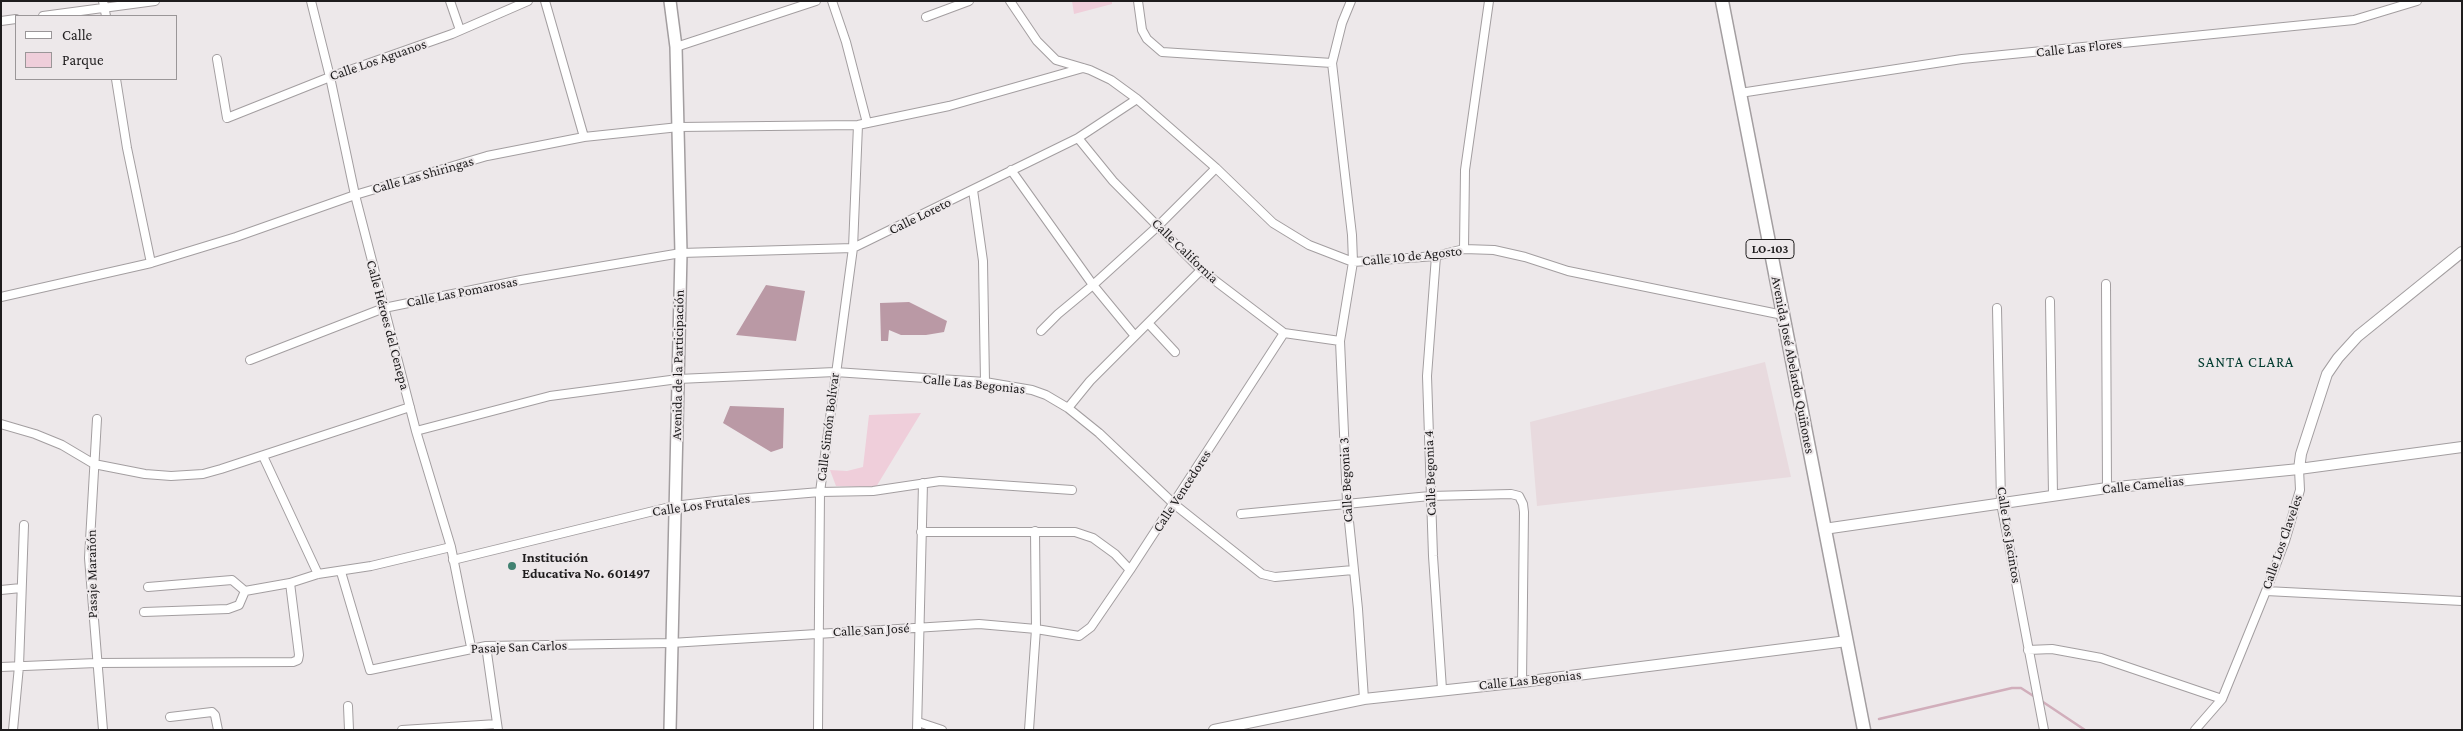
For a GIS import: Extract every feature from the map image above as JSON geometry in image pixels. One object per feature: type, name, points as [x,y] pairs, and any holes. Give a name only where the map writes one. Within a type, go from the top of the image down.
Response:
[{"type":"main road","name":"Avenida de la Participación","points":[[670,1],[676,47],[681,253],[670,730]]},
{"type":"main road","name":"Avenida José Abelardo Quiñones","points":[[1722,1],[1864,730]]},
{"type":"street","points":[[52,15],[155,1]]},
{"type":"street","name":"Calle Héroes del Cenepa","points":[[311,1],[330,77],[355,195],[416,431],[451,547],[471,647]]},
{"type":"street","points":[[450,1],[460,30]]},
{"type":"street","name":"Calle Los Aguanos","points":[[217,59],[227,118],[330,77],[460,30],[528,1]]},
{"type":"street","points":[[545,1],[584,137]]},
{"type":"street","points":[[676,47],[816,1]]},
{"type":"street","points":[[832,1],[846,42],[867,123]]},
{"type":"street","points":[[926,17],[969,1]]},
{"type":"street","name":"Calle 10 de Agosto","points":[[1010,1],[1037,41],[1056,60],[1083,68],[1111,80],[1216,168],[1274,223],[1308,245],[1353,262],[1436,256],[1464,249],[1494,250],[1525,257],[1568,271],[1783,315]]},
{"type":"street","points":[[1138,1],[1142,30],[1147,40],[1162,52],[1332,63],[1342,23],[1351,1]]},
{"type":"street","points":[[1464,249],[1464,170],[1489,1]]},
{"type":"street","name":"Calle Las Flores","points":[[1740,93],[1962,59],[2354,20],[2416,1]]},
{"type":"street","points":[[1,21],[15,19]]},
{"type":"street","name":"Calle Begonia 3","points":[[1332,63],[1352,234],[1353,262],[1340,341],[1347,502],[1358,609],[1364,699]]},
{"type":"street","name":"Calle Las Shiringas","points":[[1,297],[151,263],[236,237],[355,195],[487,156],[584,137],[679,127],[858,125],[949,106],[1083,68]]},
{"type":"street","points":[[116,80],[127,148],[151,263]]},
{"type":"street","name":"Calle Loreto","points":[[681,253],[853,248],[1078,138],[1136,99]]},
{"type":"street","name":"Calle Simón Bolívar","points":[[818,730],[820,492],[853,248],[858,125]]},
{"type":"street","name":"Calle California","points":[[1078,138],[1113,181],[1201,270],[1284,334]]},
{"type":"street","points":[[1042,331],[1058,314],[1093,286],[1158,226],[1216,168]]},
{"type":"street","points":[[1012,170],[1093,286],[1135,336]]},
{"type":"street","points":[[973,190],[983,261],[985,382]]},
{"type":"street","name":"Calle Los Claveles","points":[[2195,730],[2222,700],[2285,541],[2300,490],[2300,454],[2328,374],[2338,358],[2358,336],[2462,252]]},
{"type":"street","name":"Calle Las Pomarosas","points":[[250,360],[384,308],[521,280],[681,253]]},
{"type":"street","name":"Calle Begonia 4","points":[[1436,256],[1426,376],[1430,496],[1442,689]]},
{"type":"street","points":[[1068,408],[1090,382],[1201,270]]},
{"type":"street","points":[[2106,284],[2108,488]]},
{"type":"street","points":[[2050,301],[2053,495]]},
{"type":"street","name":"Calle Los Jacintos","points":[[1997,308],[2001,502],[2044,730]]},
{"type":"street","points":[[1149,324],[1175,352]]},
{"type":"street","points":[[1284,334],[1340,341]]},
{"type":"street","name":"Calle Vencedores","points":[[1070,636],[1083,635],[1087,631],[1174,504],[1284,334]]},
{"type":"street","name":"Calle Las Begonias","points":[[416,431],[550,396],[678,379],[835,372],[985,382],[1032,390],[1046,395],[1068,408],[1099,433],[1174,504],[1268,576],[1353,570]]},
{"type":"street","points":[[1,424],[62,444],[94,464],[145,474],[171,476],[203,474],[410,407]]},
{"type":"street","name":"Pasaje Marañón","points":[[98,419],[89,558],[102,730]]},
{"type":"street","name":"Calle Camelias","points":[[1824,529],[2053,495],[2299,469],[2462,446]]},
{"type":"street","points":[[263,456],[318,574]]},
{"type":"street","name":"Calle Los Frutales","points":[[453,560],[674,506],[820,492],[873,491],[923,482],[940,481],[1072,490]]},
{"type":"street","points":[[923,482],[918,627],[918,726],[942,730]]},
{"type":"street","points":[[1241,514],[1347,502],[1430,496],[1511,494],[1522,499],[1524,512],[1522,682]]},
{"type":"street","points":[[13,730],[19,666],[24,524]]},
{"type":"street","points":[[1029,730],[1036,629],[1035,531]]},
{"type":"street","points":[[921,532],[1075,532],[1093,538],[1114,554],[1130,570]]},
{"type":"street","points":[[245,591],[290,583],[318,574],[341,572],[451,547]]},
{"type":"street","name":"Pasaje San Carlos","points":[[341,572],[370,670],[471,647],[671,643]]},
{"type":"street","points":[[148,587],[232,580],[245,591]]},
{"type":"street","points":[[1,667],[293,662],[298,660],[300,655],[290,583]]},
{"type":"street","points":[[1,590],[21,588]]},
{"type":"street","points":[[144,612],[228,609],[239,605],[245,591]]},
{"type":"street","points":[[2266,591],[2462,601]]},
{"type":"street","name":"Calle San José","points":[[671,643],[818,632],[979,624],[1036,629],[1070,636]]},
{"type":"street","name":"Calle Las Begonias","points":[[1214,730],[1364,699],[1442,689],[1522,682],[1847,641]]},
{"type":"street","points":[[402,730],[497,727],[486,646]]},
{"type":"street","points":[[2028,650],[2052,649],[2101,658],[2222,700]]},
{"type":"street","points":[[348,706],[349,730]]},
{"type":"street","points":[[170,717],[212,712],[215,715],[218,730]]},
{"type":"shaded area","points":[[766,285],[805,291],[796,341],[736,335]]},
{"type":"shaded area","points":[[909,302],[947,321],[944,332],[926,335],[901,335],[889,330],[888,341],[881,341],[880,303]]},
{"type":"shaded area","points":[[1765,362],[1791,477],[1537,506],[1530,422]]},
{"type":"shaded area","points":[[730,406],[784,408],[783,448],[771,452],[723,423]]},
{"type":"green space","points":[[1072,1],[1112,1],[1112,4],[1074,14]]},
{"type":"green space","points":[[921,413],[876,487],[836,486],[830,470],[847,471],[863,467],[869,415]]},
{"type":"waterway","points":[[1879,719],[2012,688],[2021,688],[2035,697]]},
{"type":"waterway","points":[[2040,700],[2085,730]]},
{"type":"place","name":"Institución Educativa No. 601497","points":[[512,566]]},
{"type":"district","name":"SANTA CLARA","points":[[2246,362]]}]
